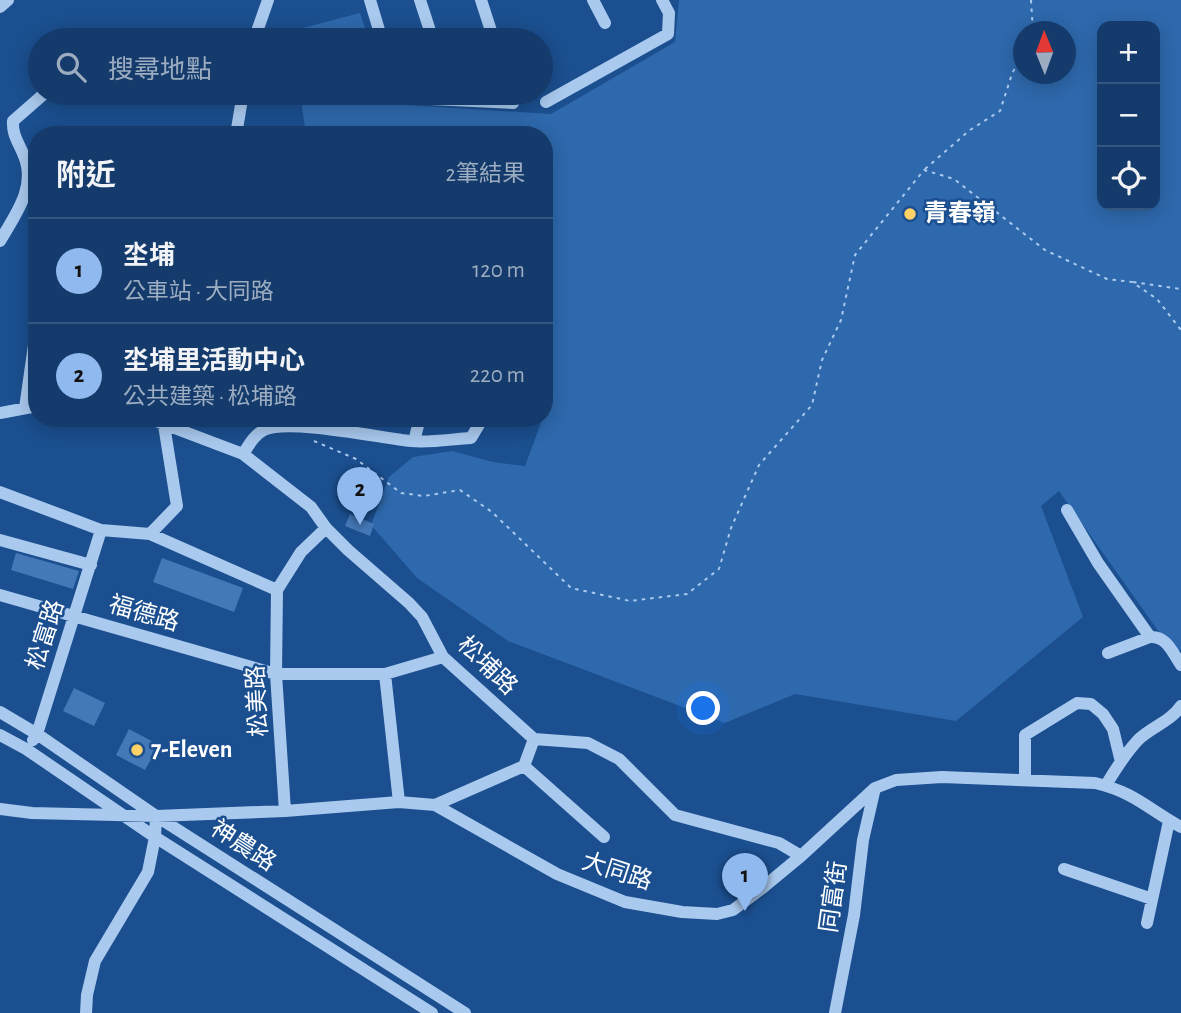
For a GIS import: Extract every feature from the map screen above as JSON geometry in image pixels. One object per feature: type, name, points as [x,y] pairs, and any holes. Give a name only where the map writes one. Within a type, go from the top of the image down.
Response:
[{"type":"street","points":[[0,6],[8,0]]},
{"type":"street","points":[[258,28],[268,0]]},
{"type":"street","points":[[370,0],[378,28]]},
{"type":"street","points":[[419,0],[429,28]]},
{"type":"street","points":[[481,0],[490,28]]},
{"type":"street","points":[[593,0],[605,23]]},
{"type":"street","points":[[553,99],[668,34],[669,13],[663,0]]},
{"type":"street","points":[[28,166],[13,134],[13,121],[31,105]]},
{"type":"street","points":[[238,126],[241,105]]},
{"type":"street","points":[[0,241],[28,186]]},
{"type":"street","points":[[0,413],[28,408]]},
{"type":"street","points":[[150,534],[177,506],[164,427]]},
{"type":"street","name":"松埔路","points":[[169,427],[243,454],[311,507],[326,528],[348,550],[422,617],[443,657],[534,739]]},
{"type":"street","points":[[243,454],[263,427]]},
{"type":"street","points":[[337,427],[414,441],[471,438],[478,427]]},
{"type":"street","points":[[356,432],[357,427]]},
{"type":"street","points":[[414,441],[418,427]]},
{"type":"street","points":[[0,492],[100,530],[150,534],[277,590],[300,552],[326,528]]},
{"type":"street","points":[[1067,510],[1098,563],[1150,636]]},
{"type":"street","name":"松富路","points":[[26,750],[37,734],[100,530]]},
{"type":"street","points":[[0,540],[91,565]]},
{"type":"street","name":"松美路","points":[[277,590],[276,674],[285,811]]},
{"type":"street","name":"福德路","points":[[0,595],[276,674],[385,674],[443,657]]},
{"type":"street","points":[[1108,653],[1150,636],[1163,639],[1181,665]]},
{"type":"street","points":[[385,674],[399,802]]},
{"type":"street","points":[[1025,780],[1025,735],[1077,703],[1091,704],[1103,714],[1113,729],[1121,762]]},
{"type":"street","points":[[1106,785],[1140,739],[1174,715],[1181,706]]},
{"type":"street","name":"神農路","points":[[0,712],[37,734],[156,816],[465,1013]]},
{"type":"street","name":"神農路","points":[[0,735],[432,1013]]},
{"type":"street","points":[[435,805],[524,766],[534,739],[588,743],[619,759],[675,815],[779,843],[801,856]]},
{"type":"street","points":[[524,766],[604,836]]},
{"type":"street","name":"大同路","points":[[0,809],[32,813],[156,816],[285,811],[399,802],[435,805],[557,874],[625,902],[682,912],[717,914],[733,910],[801,856],[875,788],[896,780],[942,777],[1072,781],[1106,785],[1143,802],[1175,824]]},
{"type":"street","name":"同富街","points":[[835,1013],[854,915],[863,840],[875,788]]},
{"type":"street","points":[[86,1013],[86,995],[95,961],[148,872],[156,816]]},
{"type":"street","points":[[1147,923],[1175,824]]},
{"type":"street","points":[[1064,869],[1152,899]]},
{"type":"path","points":[[1031,0],[1032,21]]},
{"type":"path","points":[[306,438],[356,459],[401,493],[424,496],[460,490],[492,512],[571,588],[630,601],[687,594],[719,569],[732,528],[759,464],[812,405],[822,360],[841,320],[855,255],[924,170],[970,130],[1000,111],[1013,72]]},
{"type":"path","points":[[924,170],[954,179],[1045,250],[1107,279],[1181,289]]},
{"type":"path","points":[[1132,282],[1157,299],[1181,330]]},
{"type":"shaded area","points":[[679,0],[1181,0],[1181,649],[1176,656],[1059,491],[1041,506],[1083,617],[956,721],[795,694],[725,723],[508,641],[417,578],[371,525],[389,477],[413,457],[452,451],[493,462],[525,466],[539,427],[553,427],[553,126],[305,126],[302,105],[406,105],[551,114],[675,42]]},
{"type":"shaded area","points":[[360,13],[365,28],[302,28]]},
{"type":"building","points":[[350,514],[374,524],[370,536],[345,526]]},
{"type":"building","points":[[16,553],[79,571],[73,589],[11,570]]},
{"type":"building","points":[[162,558],[243,588],[234,612],[153,582]]},
{"type":"building","points":[[74,688],[105,703],[94,726],[63,711]]},
{"type":"building","name":"7-Eleven","points":[[129,729],[159,745],[145,770],[116,755]]},
{"type":"place","name":"青春嶺","points":[[910,214]]},
{"type":"place","name":"坔埔里活動中心","points":[[360,525]]},
{"type":"place","name":"7-Eleven","points":[[137,750]]},
{"type":"place","name":"坔埔","points":[[745,911]]}]
